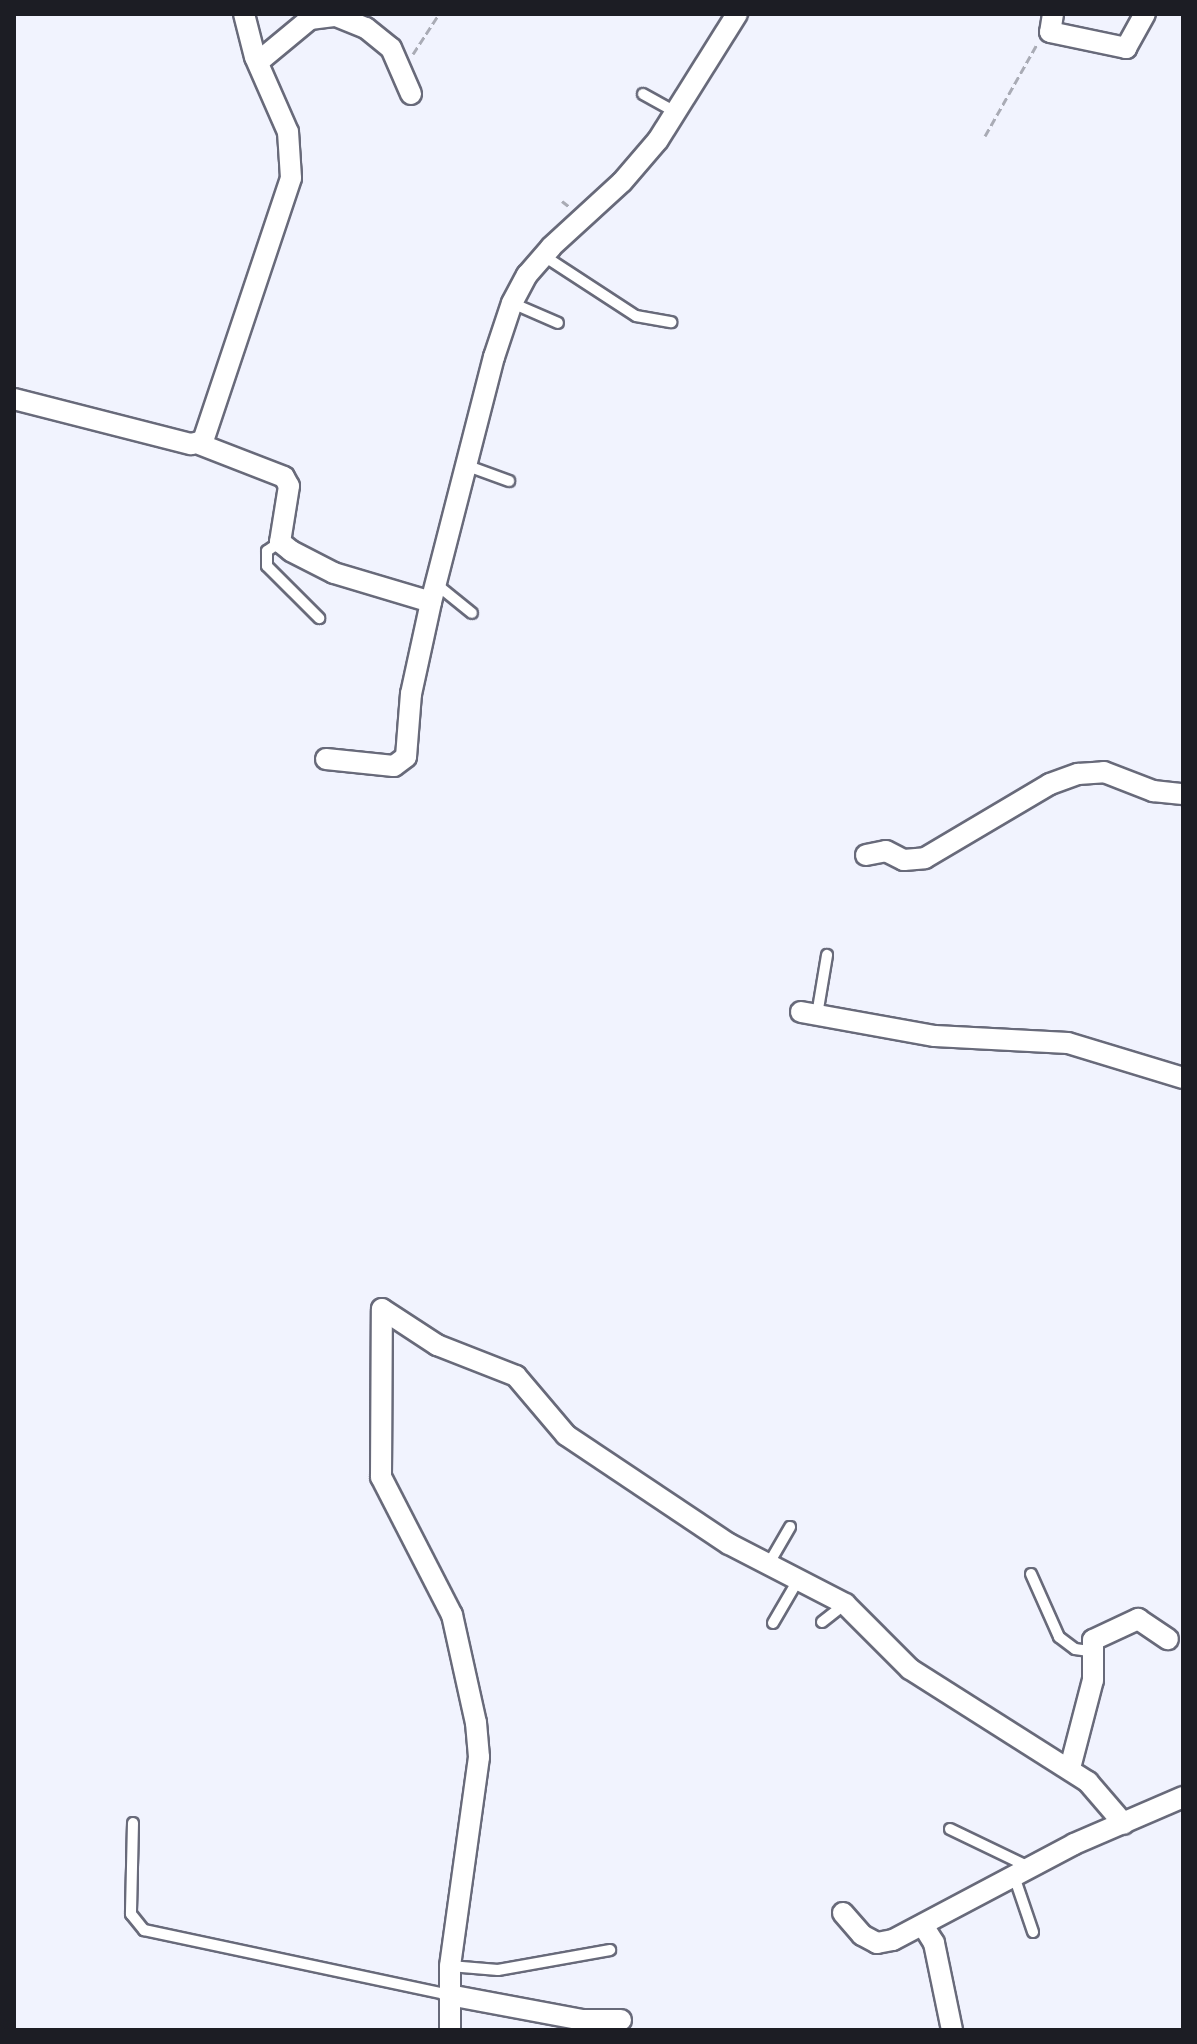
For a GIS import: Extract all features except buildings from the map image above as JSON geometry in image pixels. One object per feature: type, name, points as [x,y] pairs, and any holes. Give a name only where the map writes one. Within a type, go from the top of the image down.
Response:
[{"type":"street","points":[[199,444],[208,431],[291,178],[288,132],[258,62],[244,14]]},
{"type":"street","points":[[326,759],[394,766],[406,757],[411,694],[434,593],[465,465],[512,303],[527,275],[544,256],[638,165],[737,14]]},
{"type":"street","points":[[1050,20],[1050,32],[1126,48],[1145,14]]},
{"type":"street","points":[[258,62],[318,15],[336,16],[366,28],[391,48],[402,66],[411,94]]},
{"type":"street","points":[[14,399],[199,444],[284,477],[289,486],[280,542],[334,573],[434,593]]},
{"type":"street","points":[[866,855],[886,851],[912,862],[925,858],[1050,784],[1078,774],[1104,772],[1153,791],[1183,794]]},
{"type":"street","points":[[809,1014],[935,1036],[1068,1043],[1183,1078]]},
{"type":"street","points":[[450,2030],[450,1966],[479,1757],[476,1723],[452,1615],[381,1477],[380,1311],[392,1311],[437,1345],[516,1376],[566,1435],[767,1567],[845,1604],[924,1679],[1070,1768],[1124,1824]]},
{"type":"street","points":[[1070,1768],[1093,1680],[1089,1651],[1093,1640],[1138,1619],[1168,1639]]},
{"type":"street","points":[[843,1913],[877,1943],[924,1927],[1074,1844],[1183,1797]]},
{"type":"street","points":[[924,1927],[934,1943],[952,2030]]},
{"type":"street","points":[[449,1995],[583,2020],[621,2020]]},
{"type":"lane","points":[[643,94],[675,112]]},
{"type":"lane","points":[[544,256],[636,316],[671,322]]},
{"type":"lane","points":[[512,303],[558,323]]},
{"type":"lane","points":[[465,465],[509,481]]},
{"type":"lane","points":[[280,542],[267,551],[267,566],[319,618]]},
{"type":"lane","points":[[434,593],[472,613]]},
{"type":"lane","points":[[809,1014],[827,955]]},
{"type":"lane","points":[[767,1567],[790,1527]]},
{"type":"lane","points":[[1031,1574],[1059,1637],[1075,1649],[1089,1651]]},
{"type":"lane","points":[[773,1623],[797,1582]]},
{"type":"lane","points":[[822,1622],[845,1604]]},
{"type":"lane","points":[[133,1823],[131,1914],[144,1930],[449,1995]]},
{"type":"lane","points":[[950,1829],[1024,1874],[1033,1932]]},
{"type":"lane","points":[[450,1966],[498,1970],[610,1950]]},
{"type":"path","points":[[402,66],[439,14]]},
{"type":"path","points":[[985,136],[1050,20]]}]
